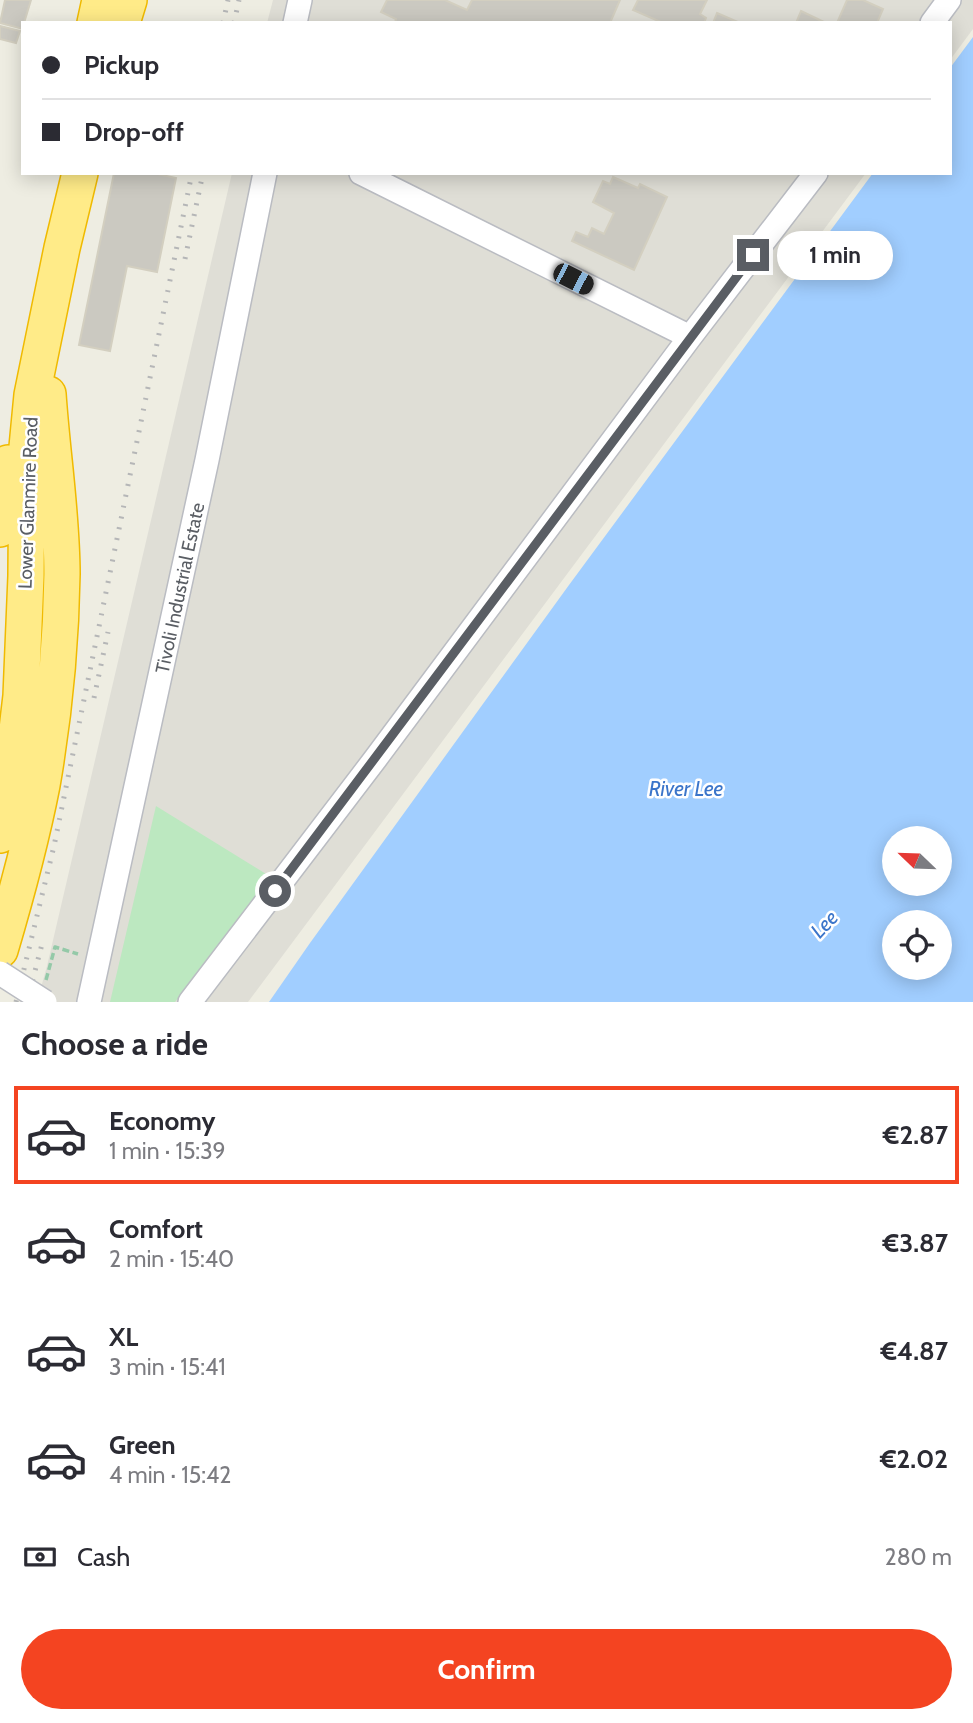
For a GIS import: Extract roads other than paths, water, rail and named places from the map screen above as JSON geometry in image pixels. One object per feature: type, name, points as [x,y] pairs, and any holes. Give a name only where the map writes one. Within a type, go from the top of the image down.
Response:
[{"type":"highway","points":[[95,21],[100,0]]},
{"type":"highway","points":[[123,21],[129,0]]},
{"type":"highway","name":"Lower Glanmire Road","points":[[0,758],[8,693],[16,393],[29,315],[59,175]]},
{"type":"highway","name":"Lower Glanmire Road","points":[[0,835],[10,789],[21,696],[26,576],[27,447],[32,395],[80,175]]},
{"type":"highway","points":[[0,950],[42,785],[57,676],[62,575],[61,528],[45,331]]},
{"type":"highway","points":[[0,529],[16,393]]},
{"type":"lane","points":[[295,21],[300,0]]},
{"type":"lane","points":[[933,21],[949,0]]},
{"type":"lane","name":"Tivoli Industrial Estate","points":[[89,1002],[208,460],[265,175]]},
{"type":"lane","points":[[365,175],[690,337]]},
{"type":"lane","points":[[190,1002],[814,175]]},
{"type":"lane","points":[[0,973],[43,1000]]},
{"type":"water","name":"River Lee","points":[[973,37],[973,1002],[269,1002],[569,585],[872,175],[952,175],[952,65]]},
{"type":"railway","points":[[223,21],[228,0]]},
{"type":"railway","points":[[234,21],[239,0]]},
{"type":"railway","points":[[16,1002],[54,846],[192,175]]},
{"type":"railway","points":[[185,259],[203,175]]},
{"type":"railway","points":[[94,698],[108,632]]},
{"type":"railway","points":[[27,1002],[42,944]]},
{"type":"water label","name":"Lee","points":[[824,924]]}]
